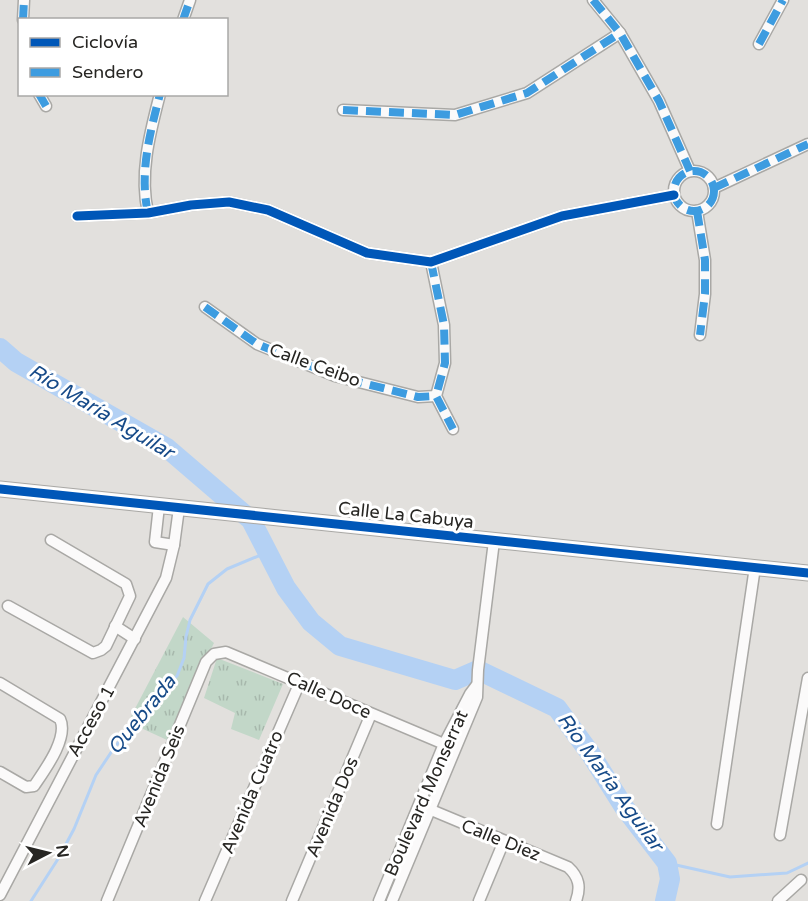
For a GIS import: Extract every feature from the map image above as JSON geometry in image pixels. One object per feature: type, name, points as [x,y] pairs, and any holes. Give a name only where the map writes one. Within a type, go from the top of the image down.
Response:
[{"type":"street","points":[[23,18],[24,0]]},
{"type":"street","points":[[184,18],[190,0]]},
{"type":"street","points":[[593,0],[620,33],[659,101],[690,171]]},
{"type":"street","points":[[759,44],[783,0]]},
{"type":"street","points":[[343,110],[455,115],[527,93],[620,33]]},
{"type":"street","points":[[40,96],[46,106]]},
{"type":"street","points":[[148,213],[144,194],[148,143],[160,96]]},
{"type":"street","points":[[714,188],[808,144]]},
{"type":"street","points":[[690,171],[703,172],[714,188],[712,200],[708,205],[696,211],[680,205],[674,195],[676,183],[684,173],[690,171]]},
{"type":"street","points":[[77,216],[148,213],[229,202],[268,210],[367,253],[431,262],[562,216],[674,195]]},
{"type":"street","points":[[696,211],[705,260],[705,294],[700,335]]},
{"type":"street","points":[[431,262],[444,325],[445,363],[436,396],[453,429]]},
{"type":"street","name":"Calle Ceibo","points":[[205,307],[257,344],[335,376],[418,398],[436,396]]},
{"type":"street","name":"Calle La Cabuya","points":[[0,489],[808,573]]},
{"type":"street","points":[[159,506],[155,542],[174,545]]},
{"type":"street","name":"Acceso 1","points":[[0,895],[166,578],[174,545],[179,508]]},
{"type":"street","points":[[8,606],[93,653],[106,646],[130,596],[126,584],[51,540]]},
{"type":"street","name":"Boulevard Monserrat","points":[[392,901],[477,697],[476,686],[494,541]]},
{"type":"street","points":[[717,824],[755,567]]},
{"type":"street","points":[[115,626],[135,639]]},
{"type":"street","name":"Calle Doce","points":[[214,654],[226,652],[444,744]]},
{"type":"street","name":"Avenida Seis","points":[[107,901],[206,662],[214,654]]},
{"type":"street","points":[[780,835],[808,678]]},
{"type":"street","name":"Avenida Cuatro","points":[[205,901],[300,682]]},
{"type":"street","points":[[0,683],[60,719],[63,732],[50,762],[34,786],[26,787],[0,772]]},
{"type":"street","name":"Boulevard Monserrat","points":[[379,901],[444,744],[476,686]]},
{"type":"street","name":"Avenida Dos","points":[[292,901],[371,714]]},
{"type":"street","points":[[50,762],[64,770]]},
{"type":"street","name":"Calle Diez","points":[[418,805],[568,867],[578,880],[579,889],[576,901]]},
{"type":"street","points":[[479,901],[504,841]]},
{"type":"street","points":[[778,901],[801,880]]},
{"type":"green space","points":[[183,617],[214,643],[167,740],[128,722]]},
{"type":"green space","points":[[217,658],[283,684],[259,740],[231,729],[235,713],[204,698]]},
{"type":"waterway","name":"Río María Aguilar","points":[[0,348],[16,362],[167,448],[251,520],[286,588],[311,622],[340,646],[455,680],[478,670],[557,708],[590,753],[624,807],[667,863],[670,879],[665,901]]},
{"type":"waterway","name":"Quebrada","points":[[31,901],[74,829],[96,775],[114,748],[162,690],[177,676],[184,658],[190,620],[208,584],[227,569],[268,552]]},
{"type":"waterway","points":[[667,863],[730,877],[787,873],[808,863]]},
{"type":"marked path","points":[[23,18],[24,0]]},
{"type":"marked path","points":[[184,18],[190,0]]},
{"type":"marked path","points":[[593,0],[620,33],[659,101],[690,171]]},
{"type":"marked path","points":[[759,44],[783,0]]},
{"type":"marked path","points":[[343,110],[455,115],[527,93],[620,33]]},
{"type":"marked path","points":[[40,96],[46,106]]},
{"type":"marked path","points":[[148,213],[145,168],[149,138],[160,96]]},
{"type":"marked path","points":[[714,188],[808,144]]},
{"type":"marked path","points":[[694,171],[708,177],[714,191],[708,205],[694,211],[680,205],[674,191],[680,177],[694,171]]},
{"type":"marked path","points":[[697,211],[705,260],[705,294],[700,335]]},
{"type":"marked path","points":[[431,262],[444,325],[445,363],[436,396],[453,429]]},
{"type":"marked path","points":[[205,307],[257,344],[335,376],[418,397],[436,396]]},
{"type":"cycle path","points":[[77,216],[148,213],[191,205],[229,202],[268,210],[367,253],[431,262],[562,216],[674,195]]},
{"type":"cycle path","points":[[0,489],[808,573]]}]
